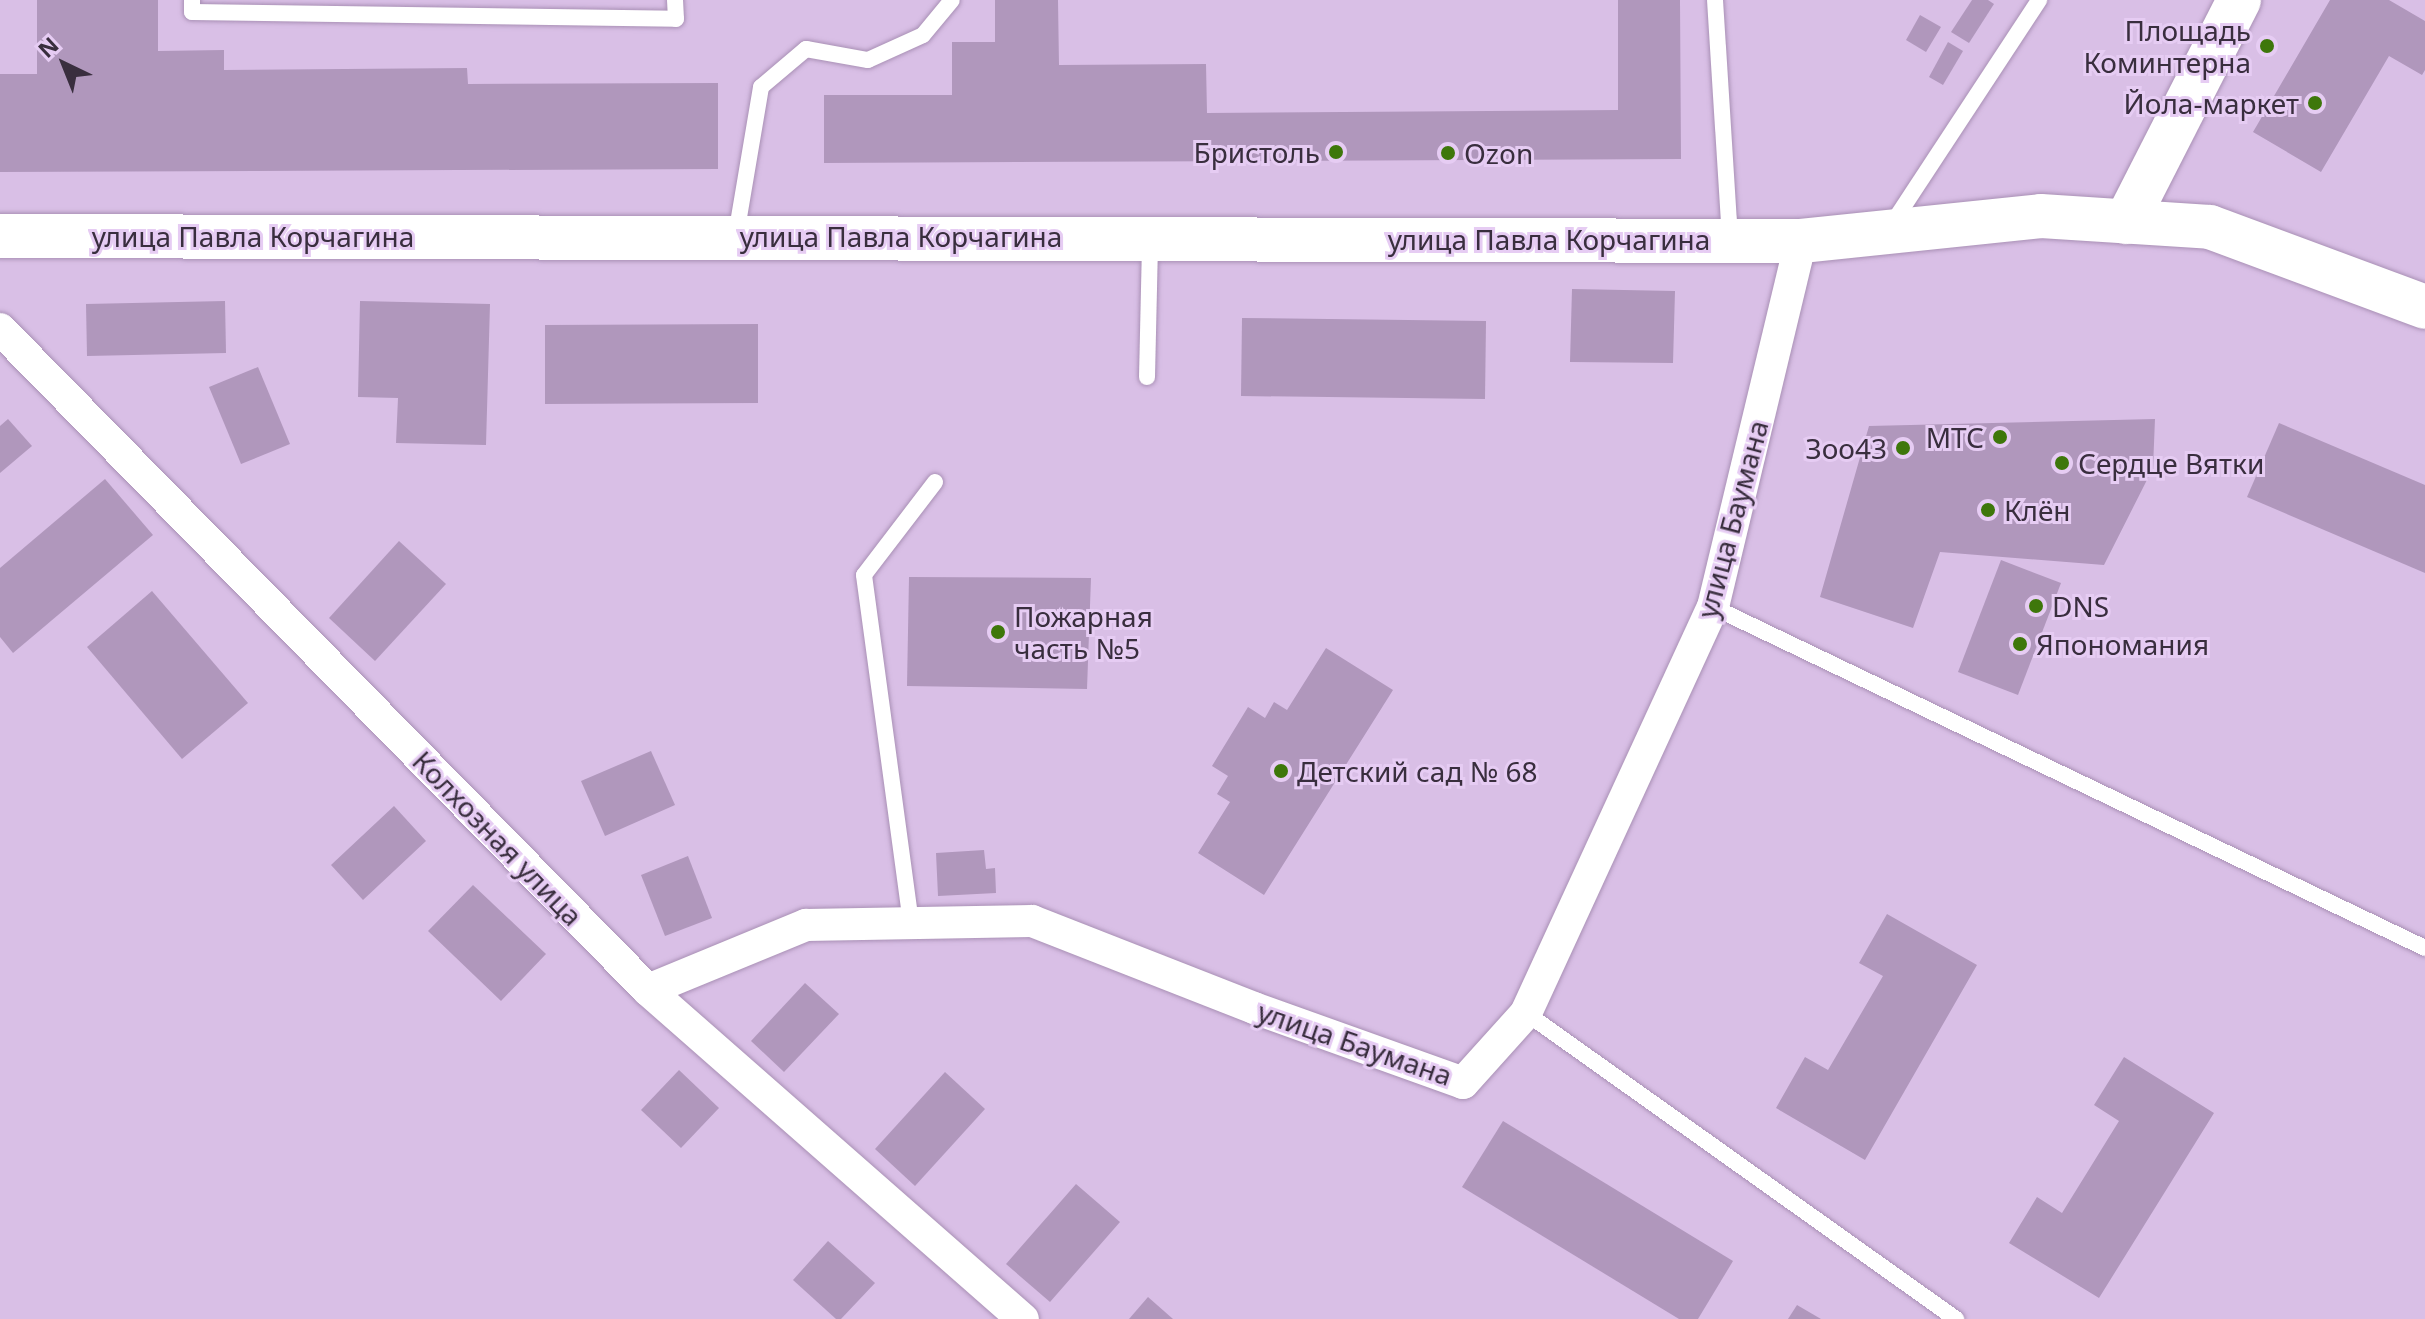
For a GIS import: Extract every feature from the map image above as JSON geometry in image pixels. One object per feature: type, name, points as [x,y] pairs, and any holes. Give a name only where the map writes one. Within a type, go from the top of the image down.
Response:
[{"type":"main road","points":[[2239,0],[2126,222],[2210,227],[2425,307]]},
{"type":"main road","name":"улица Павла Корчагина","points":[[0,236],[1801,241],[2041,216],[2126,222]]},
{"type":"street","name":"улица Баумана","points":[[648,990],[806,925],[1032,921],[1254,1008],[1463,1083],[1526,1013],[1713,607],[1801,241]]},
{"type":"street","name":"Колхозная улица","points":[[0,329],[648,990],[1023,1319]]},
{"type":"lane","points":[[192,0],[192,12],[676,19],[675,0]]},
{"type":"lane","points":[[736,236],[761,87],[806,49],[868,60],[896,48],[923,35],[952,0]]},
{"type":"lane","points":[[1715,0],[1730,241]]},
{"type":"lane","points":[[1886,232],[2039,0]]},
{"type":"lane","points":[[1147,377],[1150,237]]},
{"type":"lane","points":[[911,923],[864,575],[935,482]]},
{"type":"lane","points":[[1713,607],[2425,948]]},
{"type":"lane","points":[[1526,1013],[1956,1319]]},
{"type":"building","points":[[37,0],[158,0],[158,51],[224,50],[224,70],[467,68],[468,84],[718,83],[718,169],[0,172],[0,74],[37,74]]},
{"type":"building","points":[[995,0],[1058,0],[1059,65],[1206,64],[1207,113],[1618,110],[1618,0],[1680,0],[1681,159],[824,163],[824,95],[952,95],[952,42],[995,42]]},
{"type":"building","points":[[1972,0],[1988,0],[1994,4],[1969,43],[1951,32]]},
{"type":"building","name":"Йола-маркет","points":[[2330,0],[2389,0],[2425,21],[2425,70],[2422,75],[2389,56],[2321,172],[2253,132]]},
{"type":"building","points":[[1920,15],[1941,27],[1926,52],[1906,40]]},
{"type":"building","points":[[1948,42],[1963,51],[1943,85],[1929,77]]},
{"type":"building","points":[[1572,289],[1675,291],[1673,363],[1570,362]]},
{"type":"building","points":[[225,301],[226,353],[87,356],[86,304]]},
{"type":"building","points":[[360,301],[490,304],[486,445],[396,443],[398,398],[358,397]]},
{"type":"building","points":[[1242,318],[1486,321],[1485,399],[1241,396]]},
{"type":"building","points":[[758,324],[758,403],[545,404],[545,325]]},
{"type":"building","points":[[258,367],[290,444],[241,464],[209,387]]},
{"type":"building","points":[[8,419],[32,446],[0,473],[0,426]]},
{"type":"building","name":"Клён","points":[[2155,419],[2153,468],[2104,565],[1940,552],[1913,628],[1820,597],[1869,426]]},
{"type":"building","points":[[2279,423],[2425,485],[2425,573],[2247,497]]},
{"type":"building","points":[[105,479],[153,535],[13,653],[0,637],[0,568]]},
{"type":"building","points":[[399,541],[446,584],[375,661],[329,618]]},
{"type":"building","points":[[2001,560],[2061,583],[2018,695],[1958,672]]},
{"type":"building","name":"Пожарная часть №5","points":[[909,577],[1091,578],[1087,689],[907,686]]},
{"type":"building","points":[[152,591],[248,703],[182,759],[87,647]]},
{"type":"building","name":"Детский сад № 68","points":[[1326,648],[1393,690],[1264,895],[1198,853],[1230,802],[1217,794],[1228,776],[1212,766],[1248,707],[1265,718],[1274,702],[1287,710]]},
{"type":"building","points":[[651,751],[675,805],[605,836],[581,781]]},
{"type":"building","points":[[394,806],[426,841],[363,900],[331,865]]},
{"type":"building","points":[[984,850],[986,869],[995,868],[996,893],[938,896],[936,853]]},
{"type":"building","points":[[688,856],[712,918],[665,936],[641,875]]},
{"type":"building","points":[[473,885],[546,954],[501,1001],[428,931]]},
{"type":"building","points":[[1887,914],[1977,965],[1865,1160],[1776,1108],[1805,1057],[1828,1070],[1883,976],[1859,963]]},
{"type":"building","points":[[805,983],[839,1014],[784,1072],[751,1041]]},
{"type":"building","points":[[2124,1057],[2214,1113],[2099,1298],[2009,1243],[2037,1197],[2062,1213],[2119,1121],[2094,1105]]},
{"type":"building","points":[[679,1070],[719,1108],[681,1148],[641,1110]]},
{"type":"building","points":[[945,1072],[985,1109],[915,1186],[875,1149]]},
{"type":"building","points":[[1503,1121],[1733,1261],[1698,1319],[1679,1319],[1462,1187]]},
{"type":"building","points":[[1076,1184],[1120,1222],[1050,1302],[1006,1264]]},
{"type":"building","points":[[828,1241],[875,1283],[841,1319],[836,1319],[793,1280]]},
{"type":"building","points":[[1148,1297],[1173,1319],[1129,1319]]},
{"type":"building","points":[[1797,1305],[1821,1319],[1788,1319]]},
{"type":"place","name":"Площадь Коминтерна","points":[[2267,46]]},
{"type":"place","name":"Йола-маркет","points":[[2315,103]]},
{"type":"place","name":"Бристоль","points":[[1336,152]]},
{"type":"place","name":"Ozon","points":[[1448,153]]},
{"type":"place","name":"МТС","points":[[2000,437]]},
{"type":"place","name":"Зоо43","points":[[1903,448]]},
{"type":"place","name":"Сердце Вятки","points":[[2062,463]]},
{"type":"place","name":"Клён","points":[[1988,510]]},
{"type":"place","name":"DNS","points":[[2036,606]]},
{"type":"place","name":"Пожарная часть №5","points":[[998,632]]},
{"type":"place","name":"Япономания","points":[[2020,644]]},
{"type":"place","name":"Детский сад № 68","points":[[1281,771]]}]
